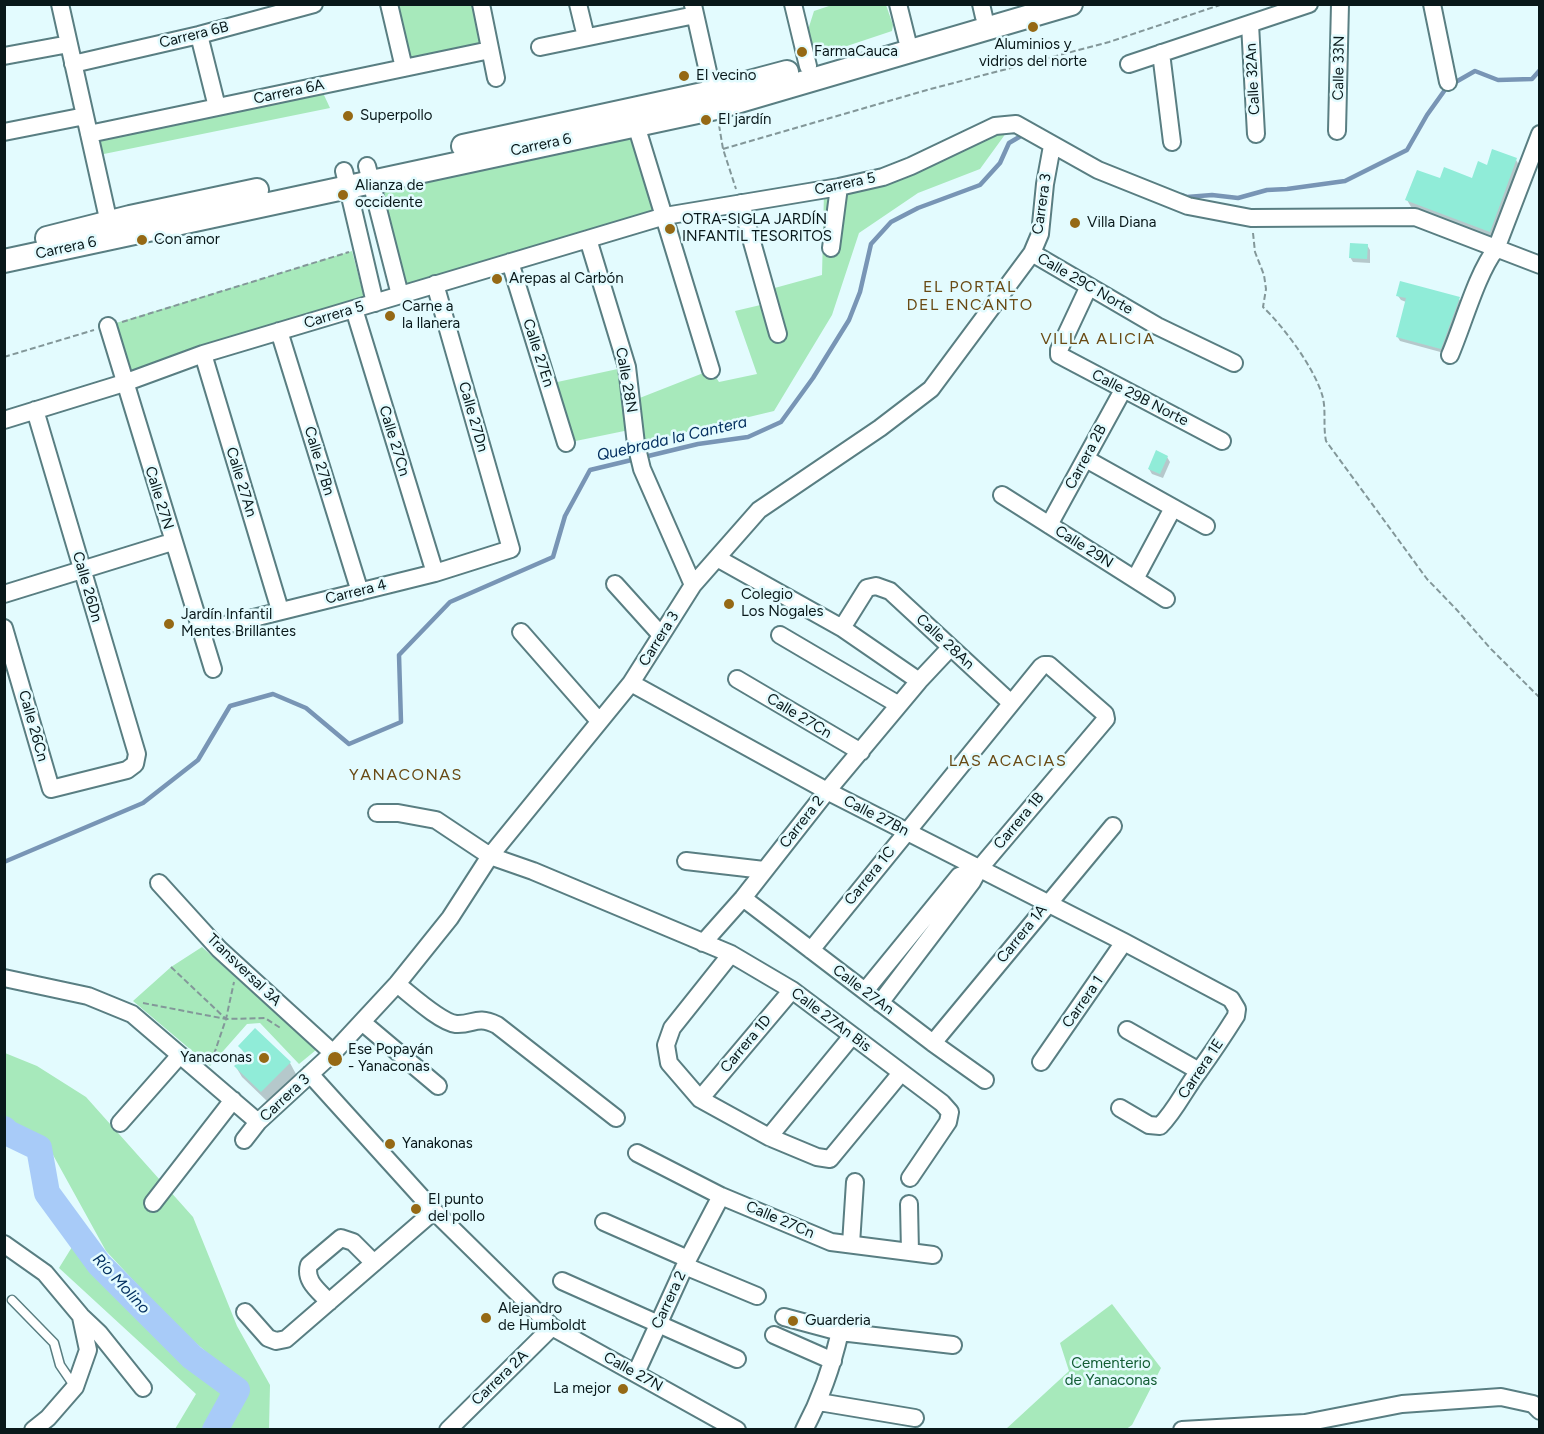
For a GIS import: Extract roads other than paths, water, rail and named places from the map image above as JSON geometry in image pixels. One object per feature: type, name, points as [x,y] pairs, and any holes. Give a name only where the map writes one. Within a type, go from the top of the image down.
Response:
[{"type":"main road","name":"Carrera 6","points":[[369,173],[636,125],[808,66],[907,40],[983,11],[1025,4]]},
{"type":"main road","name":"Carrera 6","points":[[4,248],[111,230],[714,100],[1071,4]]},
{"type":"main road","name":"Carrera 6","points":[[4,261],[111,230]]},
{"type":"street","points":[[60,4],[111,230]]},
{"type":"street","name":"Carrera 6B","points":[[73,64],[199,35],[314,4]]},
{"type":"street","points":[[389,4],[404,68]]},
{"type":"street","points":[[481,4],[496,78]]},
{"type":"street","points":[[578,4],[586,37]]},
{"type":"street","points":[[898,4],[907,40]]},
{"type":"street","points":[[1129,64],[1309,4]]},
{"type":"street","name":"Calle 33N","points":[[1338,131],[1340,4]]},
{"type":"street","points":[[1432,4],[1448,82]]},
{"type":"street","points":[[798,6],[808,66]]},
{"type":"street","points":[[540,47],[694,10],[714,100]]},
{"type":"street","name":"Calle 32An","points":[[1250,24],[1256,134]]},
{"type":"street","points":[[199,35],[217,107]]},
{"type":"street","points":[[4,56],[69,44]]},
{"type":"street","name":"Carrera 6A","points":[[89,134],[490,50]]},
{"type":"street","points":[[1161,53],[1172,142]]},
{"type":"street","points":[[4,132],[85,116]]},
{"type":"street","name":"Carrera 5","points":[[4,420],[124,383],[203,354],[664,216],[839,187],[883,177],[995,126],[1016,124],[1050,144]]},
{"type":"street","points":[[636,125],[711,370]]},
{"type":"street","points":[[1450,355],[1479,281],[1490,256],[1496,249],[1539,134]]},
{"type":"street","points":[[1050,144],[1098,170],[1188,206],[1251,218],[1415,217],[1539,265]]},
{"type":"street","name":"Carrera 3","points":[[243,1140],[258,1122],[333,1053],[397,984],[450,918],[490,856],[631,683],[693,585],[759,510],[880,428],[931,389],[1032,253],[1040,234],[1050,144]]},
{"type":"street","points":[[369,173],[400,295]]},
{"type":"street","points":[[346,179],[375,303]]},
{"type":"street","points":[[831,248],[839,187]]},
{"type":"street","points":[[741,203],[778,334]]},
{"type":"street","name":"Calle 28N","points":[[588,239],[627,367],[636,444],[642,469],[693,585]]},
{"type":"street","name":"Calle 29C Norte","points":[[1032,253],[1163,329],[1234,363]]},
{"type":"street","name":"Calle 27En","points":[[510,262],[566,443]]},
{"type":"street","name":"Calle 27Dn","points":[[435,285],[511,549]]},
{"type":"street","name":"Calle 29B Norte","points":[[1089,286],[1059,350],[1059,355],[1222,441]]},
{"type":"street","name":"Calle 27Cn","points":[[354,309],[435,573]]},
{"type":"street","name":"Calle 27N","points":[[108,326],[172,542],[213,669]]},
{"type":"street","name":"Calle 27Bn","points":[[279,331],[360,592]]},
{"type":"street","name":"Calle 27An","points":[[203,354],[280,610]]},
{"type":"street","name":"Carrera 2B","points":[[1049,525],[1123,390]]},
{"type":"street","name":"Calle 26Dn","points":[[35,410],[136,754],[135,764],[127,770],[51,789]]},
{"type":"street","points":[[1086,459],[1206,526]]},
{"type":"street","name":"Calle 29N","points":[[1002,495],[1166,599]]},
{"type":"street","points":[[1136,579],[1173,508]]},
{"type":"street","points":[[4,594],[172,542]]},
{"type":"street","name":"Carrera 4","points":[[201,631],[435,573],[511,549]]},
{"type":"street","points":[[717,558],[842,628],[919,681]]},
{"type":"street","points":[[615,584],[661,635]]},
{"type":"street","name":"Calle 28An","points":[[842,628],[867,588],[876,586],[890,591],[1011,704]]},
{"type":"street","name":"Calle 26Cn","points":[[4,628],[51,789]]},
{"type":"street","points":[[521,632],[599,721]]},
{"type":"street","points":[[780,635],[899,705]]},
{"type":"street","name":"Carrera 2","points":[[703,943],[743,898],[827,791],[919,681],[950,648]]},
{"type":"street","name":"Carrera 1C","points":[[811,950],[1044,664],[1105,714],[1106,719]]},
{"type":"street","name":"Calle 27Cn","points":[[737,679],[861,752]]},
{"type":"street","name":"Calle 27Bn","points":[[631,683],[827,791],[1124,942]]},
{"type":"street","name":"Carrera 1B","points":[[880,1003],[972,882],[979,869],[1106,719]]},
{"type":"street","points":[[377,813],[398,813],[436,820],[490,856],[533,870],[703,943]]},
{"type":"street","name":"Carrera 1A","points":[[933,1043],[1113,826]]},
{"type":"street","points":[[686,861],[764,870]]},
{"type":"street","name":"Carrera 1B","points":[[865,991],[959,876],[979,869]]},
{"type":"street","name":"Transversal 3A","points":[[159,883],[219,949],[333,1053]]},
{"type":"street","name":"Calle 27An","points":[[743,898],[985,1080]]},
{"type":"street","name":"Carrera 1E","points":[[1120,1108],[1149,1125],[1160,1126],[1169,1117],[1209,1059],[1236,1016],[1237,1009],[1231,999],[1124,942]]},
{"type":"street","name":"Carrera 1","points":[[1041,1062],[1124,942]]},
{"type":"street","name":"Calle 27An Bis","points":[[703,943],[731,954],[792,990],[942,1102],[950,1112],[948,1122],[910,1178]]},
{"type":"street","points":[[731,954],[672,1028],[666,1045],[669,1063],[700,1099],[769,1137],[817,1157],[830,1159],[901,1073]]},
{"type":"street","points":[[4,978],[88,996],[110,1003],[132,1014],[258,1122]]},
{"type":"street","points":[[397,984],[453,1024],[487,1020],[497,1025],[616,1118]]},
{"type":"street","name":"Carrera 1D","points":[[700,1099],[792,990]]},
{"type":"street","points":[[362,1022],[438,1086]]},
{"type":"street","points":[[1127,1030],[1199,1071]]},
{"type":"street","points":[[769,1137],[852,1036]]},
{"type":"street","points":[[120,1123],[180,1055]]},
{"type":"street","name":"Calle 27N","points":[[310,1074],[434,1211],[552,1327],[737,1430]]},
{"type":"street","points":[[153,1203],[233,1100]]},
{"type":"street","name":"Calle 27Cn","points":[[637,1153],[721,1196],[831,1242],[933,1255]]},
{"type":"street","points":[[851,1244],[855,1182]]},
{"type":"street","name":"Carrera 2","points":[[636,1373],[687,1262],[721,1196]]},
{"type":"street","points":[[909,1204],[910,1252]]},
{"type":"street","points":[[245,1312],[268,1338],[276,1341],[286,1339],[434,1211]]},
{"type":"street","points":[[604,1222],[757,1296]]},
{"type":"street","points":[[329,1302],[308,1279],[309,1265],[325,1251],[341,1238],[347,1239],[374,1263]]},
{"type":"street","points":[[4,1244],[45,1273],[81,1316],[99,1333],[143,1388]]},
{"type":"street","points":[[562,1281],[737,1359]]},
{"type":"street","points":[[33,1430],[48,1418],[75,1387],[88,1350],[81,1316]]},
{"type":"street","points":[[784,1317],[840,1332],[953,1345]]},
{"type":"street","name":"Carrera 2A","points":[[448,1430],[552,1327]]},
{"type":"street","points":[[804,1430],[819,1402],[840,1332]]},
{"type":"street","points":[[774,1335],[833,1361]]},
{"type":"street","points":[[1182,1430],[1305,1424],[1402,1404],[1501,1397],[1533,1404],[1539,1411]]},
{"type":"street","points":[[819,1402],[915,1418]]},
{"type":"lane","points":[[12,1300],[54,1342],[60,1365],[75,1387]]},
{"type":"waterway","name":"Quebrada la Cantera","points":[[1182,195],[1238,198],[1267,190],[1345,181],[1407,150],[1427,115],[1447,87],[1475,71],[1498,80],[1532,79],[1540,70]]},
{"type":"waterway","name":"Quebrada la Cantera","points":[[4,862],[143,803],[198,760],[230,706],[273,694],[306,708],[349,744],[401,722],[399,655],[450,602],[553,557],[565,516],[590,470],[698,444],[748,437],[781,422],[813,378],[849,320],[860,292],[871,244],[891,222],[918,208],[980,185],[1000,163],[1009,143],[1026,133]]},
{"type":"waterway","name":"Río Molino","points":[[4,1129],[39,1148],[47,1193],[99,1264],[192,1357],[237,1390],[215,1430]]},
{"type":"place","name":"Aluminios y vidrios del norte","points":[[1033,27]]},
{"type":"place","name":"FarmaCauca","points":[[802,52]]},
{"type":"place","name":"El vecino","points":[[684,76]]},
{"type":"place","name":"Superpollo","points":[[348,116]]},
{"type":"place","name":"El jardín","points":[[706,120]]},
{"type":"place","name":"Alianza de occidente","points":[[343,195]]},
{"type":"place","name":"Villa Diana","points":[[1075,223]]},
{"type":"place","name":"OTRA-SIGLA JARDÍN INFANTIL TESORITOS","points":[[670,229]]},
{"type":"place","name":"Con amor","points":[[142,240]]},
{"type":"place","name":"Arepas al Carbón","points":[[497,279]]},
{"type":"place","name":"Carne a la llanera","points":[[390,316]]},
{"type":"place","name":"Colegio Los Nogales","points":[[729,604]]},
{"type":"place","name":"Jardín Infantil Mentes Brillantes","points":[[169,624]]},
{"type":"place","name":"Yanaconas","points":[[264,1058]]},
{"type":"place","name":"Ese Popayán - Yanaconas","points":[[335,1059]]},
{"type":"place","name":"Yanakonas","points":[[390,1144]]},
{"type":"place","name":"El punto del pollo","points":[[416,1209]]},
{"type":"place","name":"Alejandro de Humboldt","points":[[486,1318]]},
{"type":"place","name":"Guarderia","points":[[793,1321]]},
{"type":"place","name":"La mejor","points":[[623,1389]]},
{"type":"district","name":"EL PORTAL DEL ENCANTO","points":[[970,296]]},
{"type":"district","name":"VILLA ALICIA","points":[[1098,339]]},
{"type":"district","name":"LAS ACACIAS","points":[[1008,761]]},
{"type":"district","name":"YANACONAS","points":[[406,775]]},
{"type":"park label","name":"Cementerio de Yanaconas","points":[[1111,1372]]}]
